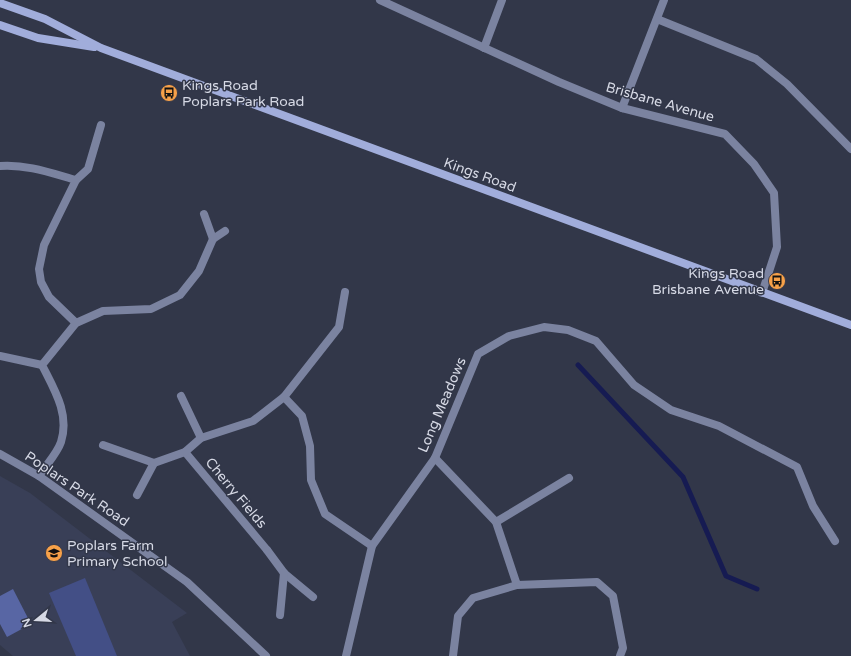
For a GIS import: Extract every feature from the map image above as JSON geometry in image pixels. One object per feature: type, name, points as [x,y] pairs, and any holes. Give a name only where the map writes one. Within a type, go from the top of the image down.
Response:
[{"type":"street","name":"Brisbane Avenue","points":[[380,0],[484,48],[622,108],[725,134],[754,164],[774,193],[777,247],[762,293]]},
{"type":"street","points":[[484,48],[502,0]]},
{"type":"street","points":[[622,108],[664,0]]},
{"type":"street","name":"Kings Road","points":[[0,3],[45,19],[101,48],[851,325]]},
{"type":"street","points":[[657,19],[756,59],[787,84],[851,149]]},
{"type":"street","name":"Kings Road","points":[[0,25],[38,38],[101,48]]},
{"type":"street","points":[[76,323],[49,297],[41,282],[39,269],[44,245],[76,180],[88,169],[101,125]]},
{"type":"street","points":[[0,166],[11,165],[34,169],[76,180]]},
{"type":"street","points":[[204,214],[213,239]]},
{"type":"street","points":[[42,365],[76,323],[104,311],[151,309],[180,295],[199,271],[213,239],[225,231]]},
{"type":"street","name":"Cherry Fields","points":[[154,463],[185,452],[201,438],[253,421],[284,397],[339,327],[345,292]]},
{"type":"street","name":"Long Meadows","points":[[346,656],[372,546],[435,458],[478,354],[509,336],[544,327],[568,330],[596,341],[634,385],[671,410],[719,426],[797,467],[813,506],[835,541]]},
{"type":"street","points":[[0,356],[42,365]]},
{"type":"street","points":[[39,476],[61,443],[63,422],[61,403],[42,365]]},
{"type":"street","points":[[181,396],[201,438]]},
{"type":"street","points":[[284,397],[302,416],[310,446],[311,480],[325,514],[372,546]]},
{"type":"street","points":[[103,445],[154,463],[137,495]]},
{"type":"street","name":"Cherry Fields","points":[[185,452],[267,550],[284,573],[313,597]]},
{"type":"street","name":"Poplars Park Road","points":[[0,454],[39,476],[187,582],[266,656]]},
{"type":"street","points":[[435,458],[496,522],[517,585]]},
{"type":"street","points":[[496,522],[569,478]]},
{"type":"street","points":[[280,615],[284,573]]},
{"type":"street","points":[[453,656],[458,616],[472,598],[517,585],[597,582],[613,596],[623,648],[620,656]]},
{"type":"shaded area","name":"Poplars Farm Primary School","points":[[0,476],[30,493],[187,613],[172,622],[190,656],[13,656],[0,645]]},
{"type":"shaded area","points":[[85,578],[117,656],[76,656],[49,593]]},
{"type":"building","points":[[13,589],[31,624],[7,637],[0,624],[0,596]]},
{"type":"waterway","points":[[578,365],[683,477],[726,576],[757,589]]},
{"type":"place","name":"Kings Road Poplars Park Road","points":[[169,93]]},
{"type":"place","name":"Kings Road Brisbane Avenue","points":[[777,281]]},
{"type":"place","name":"Poplars Farm Primary School","points":[[54,553]]}]
